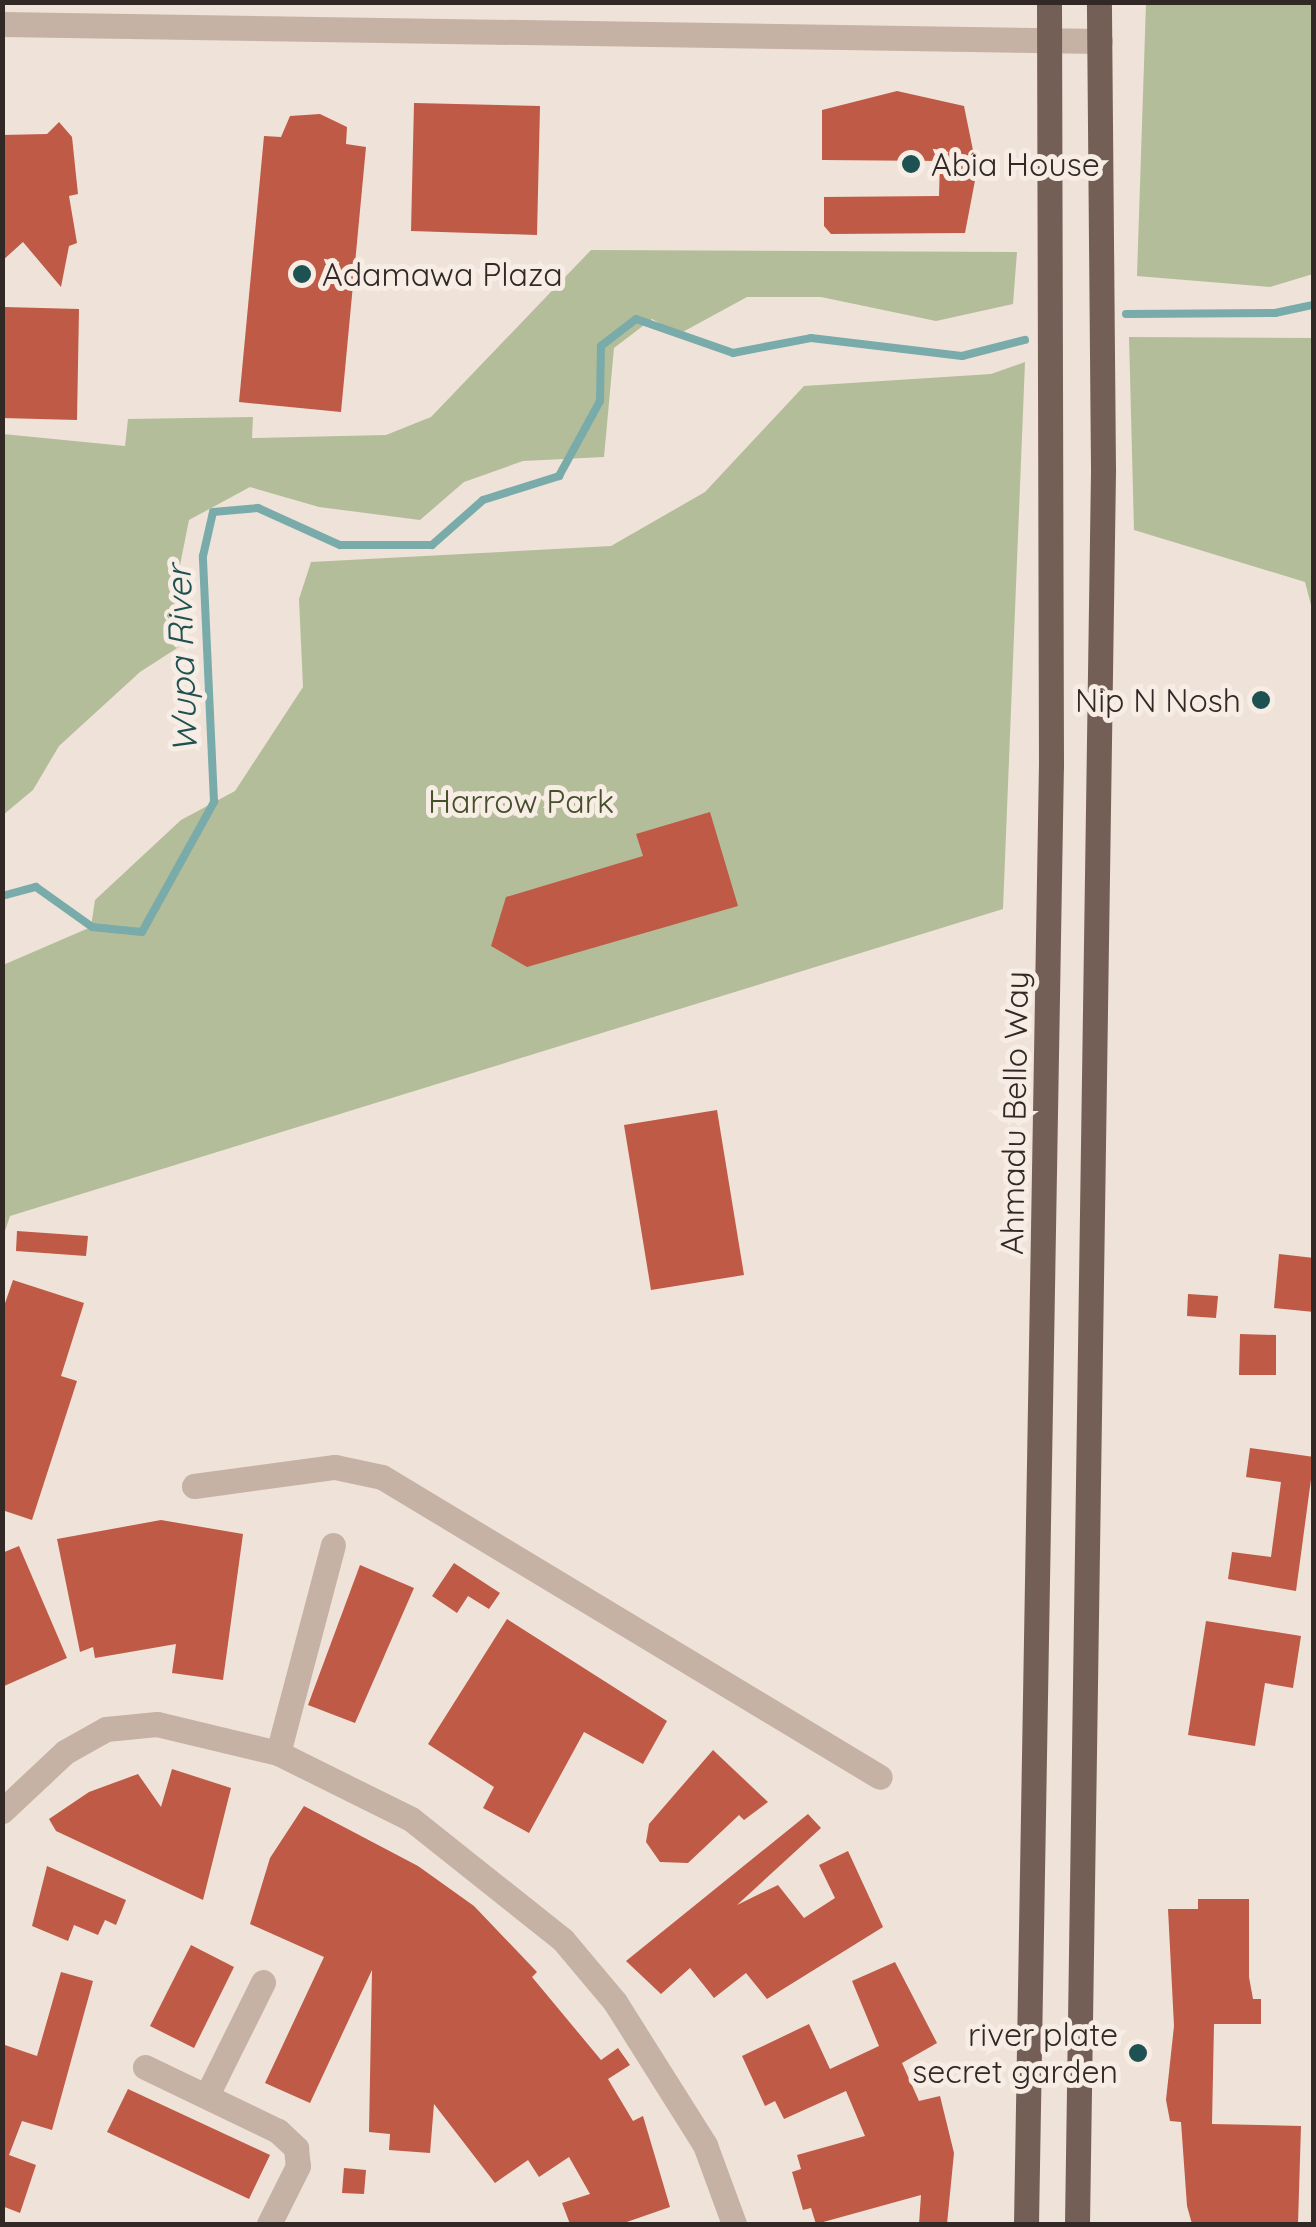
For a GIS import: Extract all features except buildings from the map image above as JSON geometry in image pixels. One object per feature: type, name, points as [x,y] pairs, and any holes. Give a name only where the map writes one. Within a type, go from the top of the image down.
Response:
[{"type":"main road","name":"Ahmadu Bello Way","points":[[1026,2224],[1052,469],[1049,2]]},
{"type":"main road","points":[[1077,2224],[1103,469],[1100,2]]},
{"type":"street","points":[[2,24],[1100,41]]},
{"type":"street","points":[[194,1486],[335,1467],[382,1477],[880,1776]]},
{"type":"street","points":[[278,1753],[333,1545]]},
{"type":"street","points":[[2,1811],[65,1752],[106,1729],[175,1727],[278,1753],[410,1820],[562,1940],[668,2076],[734,2224]]},
{"type":"street","points":[[207,2095],[263,1982]]},
{"type":"street","points":[[145,2068],[207,2095],[296,2148],[298,2166],[269,2224]]},
{"type":"green space","points":[[1146,3],[1313,3],[1313,274],[1270,287],[1137,276]]},
{"type":"green space","points":[[591,250],[1017,252],[1013,304],[936,321],[821,297],[747,297],[679,334],[652,319],[614,348],[604,457],[523,461],[464,482],[420,520],[319,507],[250,487],[189,520],[176,585],[188,641],[140,672],[59,746],[33,790],[3,815],[3,434],[125,446],[128,419],[253,417],[252,438],[386,435],[431,417]]},
{"type":"green space","points":[[1129,337],[1313,338],[1313,613],[1305,582],[1134,530]]},
{"type":"green space","name":"Harrow Park","points":[[1025,362],[1003,909],[10,1216],[3,1237],[3,965],[91,927],[95,900],[181,820],[235,791],[303,687],[299,599],[311,562],[611,546],[705,492],[804,386],[991,374]]},
{"type":"waterway","name":"Wupa River","points":[[1126,314],[1275,313],[1314,305]]},
{"type":"waterway","name":"Wupa River","points":[[2,896],[36,887],[92,927],[142,932],[214,802],[203,556],[213,512],[258,508],[340,545],[432,545],[483,500],[559,476],[600,401],[601,346],[636,319],[733,353],[811,338],[962,356],[1025,340]]},
{"type":"place","name":"Abia House","points":[[911,164]]},
{"type":"place","name":"Adamawa Plaza","points":[[302,274]]},
{"type":"place","name":"Nip N Nosh","points":[[1261,700]]},
{"type":"place","name":"river plate secret garden","points":[[1138,2053]]}]
